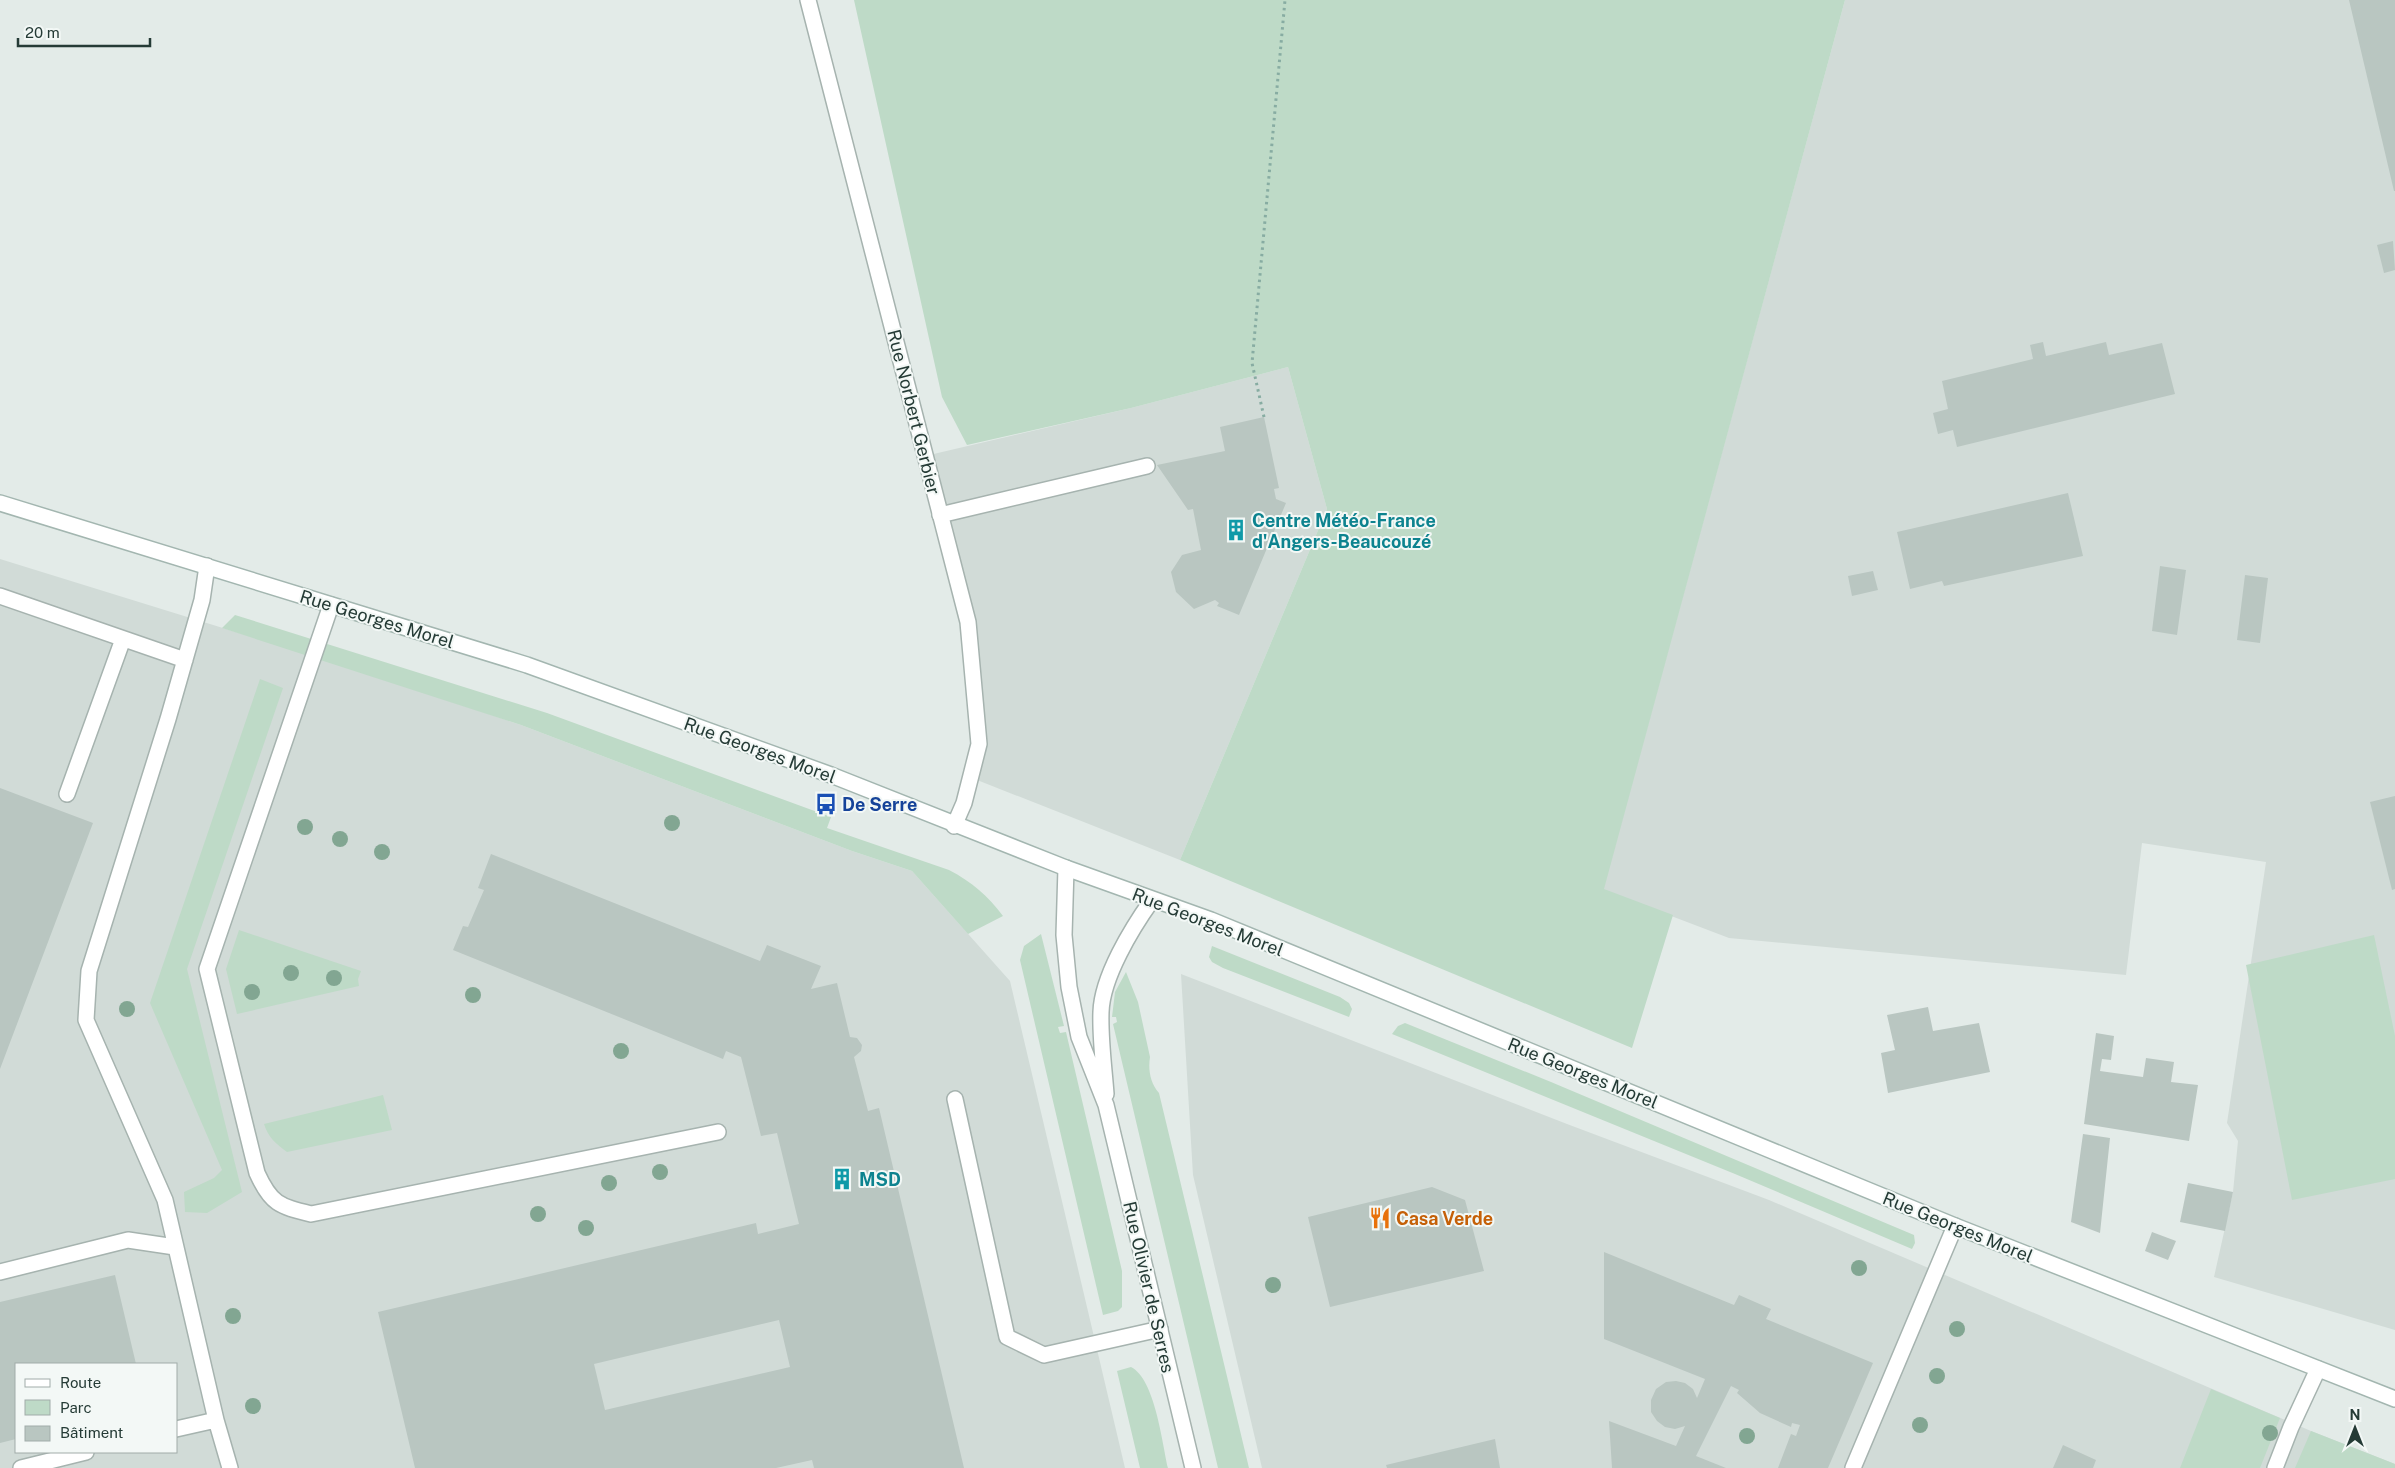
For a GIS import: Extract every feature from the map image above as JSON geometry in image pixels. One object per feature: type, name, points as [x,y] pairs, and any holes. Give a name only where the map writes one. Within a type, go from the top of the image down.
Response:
[{"type":"street","name":"Rue Norbert Gerbier","points":[[808,0],[968,622],[979,744],[964,803],[954,826]]},
{"type":"street","points":[[940,515],[1147,466]]},
{"type":"street","name":"Rue Georges Morel","points":[[0,503],[536,669],[831,775],[954,826],[1220,924],[1955,1226],[2395,1399]]},
{"type":"street","points":[[207,566],[202,600],[185,660],[89,971],[86,1020],[165,1200],[216,1420],[230,1468]]},
{"type":"street","points":[[0,596],[185,660]]},
{"type":"street","points":[[331,605],[207,969],[257,1173],[266,1194],[285,1208],[311,1214],[718,1132]]},
{"type":"street","points":[[67,794],[123,639]]},
{"type":"street","name":"Rue Olivier de Serres","points":[[1066,868],[1064,935],[1069,987],[1079,1037],[1106,1105],[1193,1468]]},
{"type":"street","name":"Rue Olivier de Serres","points":[[1106,1105],[1101,1012],[1104,994],[1119,958],[1152,900]]},
{"type":"street","points":[[955,1099],[1008,1337],[1044,1355],[1160,1329]]},
{"type":"street","points":[[1853,1468],[1955,1226]]},
{"type":"street","points":[[0,1272],[128,1240],[175,1247]]},
{"type":"street","points":[[2275,1468],[2291,1427],[2318,1369]]},
{"type":"street","points":[[178,1430],[216,1420]]},
{"type":"street","points":[[20,1468],[82,1453]]},
{"type":"path","points":[[1264,417],[1252,363],[1285,0]]},
{"type":"shaded area","points":[[1845,0],[2395,0],[2395,1330],[2214,1277],[2233,1192],[2238,1141],[2227,1123],[2266,862],[2142,843],[2126,975],[1729,938],[1603,890]]},
{"type":"shaded area","points":[[1288,367],[1327,509],[1180,860],[972,778],[979,744],[968,622],[925,456],[1131,408]]},
{"type":"shaded area","points":[[0,559],[323,659],[521,725],[852,851],[912,871],[1010,981],[1125,1468],[0,1468]]},
{"type":"shaded area","points":[[1181,974],[1567,1124],[1769,1200],[2311,1431],[2395,1464],[2395,1468],[1262,1468],[1193,1175]]},
{"type":"green space","points":[[854,0],[1845,0],[1604,889],[1673,915],[1632,1048],[1180,860],[1327,509],[1288,367],[1131,408],[967,445],[942,397]]},
{"type":"green space","points":[[235,615],[547,713],[831,817],[827,828],[949,870],[965,879],[979,890],[1003,916],[968,934],[912,871],[852,851],[521,725],[222,628]]},
{"type":"green space","points":[[260,679],[283,688],[187,969],[242,1192],[207,1213],[185,1212],[184,1192],[214,1178],[222,1170],[150,1003]]},
{"type":"green space","points":[[239,930],[361,971],[358,979],[359,986],[237,1014],[226,969]]},
{"type":"green space","points":[[1041,934],[1064,1026],[1058,1027],[1060,1033],[1066,1032],[1122,1271],[1122,1307],[1118,1311],[1103,1315],[1020,960],[1024,946]]},
{"type":"green space","points":[[2374,935],[2395,1036],[2395,1179],[2292,1200],[2246,965]]},
{"type":"green space","points":[[1212,946],[1340,997],[1349,1003],[1352,1009],[1349,1017],[1223,968],[1212,962],[1209,957]]},
{"type":"green space","points":[[1126,972],[1138,1002],[1150,1057],[1150,1076],[1159,1093],[1249,1468],[1218,1468],[1113,1024],[1117,1022],[1116,1017],[1112,1017],[1115,992]]},
{"type":"green space","points":[[1405,1023],[1551,1082],[1914,1235],[1915,1243],[1912,1249],[1735,1174],[1392,1034],[1398,1026]]},
{"type":"green space","points":[[383,1095],[392,1130],[287,1152],[273,1140],[264,1124]]},
{"type":"green space","points":[[1131,1367],[1146,1384],[1152,1397],[1168,1468],[1140,1468],[1117,1371]]},
{"type":"green space","points":[[2211,1389],[2280,1418],[2260,1468],[2180,1468]]},
{"type":"green space","points":[[2311,1431],[2395,1464],[2395,1468],[2295,1468]]},
{"type":"building","points":[[2349,0],[2395,0],[2395,191],[2394,191]]},
{"type":"building","points":[[2393,241],[2395,270],[2384,273],[2377,245]]},
{"type":"building","points":[[2043,342],[2046,356],[2106,342],[2109,355],[2162,343],[2175,394],[1957,447],[1953,430],[1938,434],[1933,413],[1948,409],[1942,381],[2033,359],[2030,345]]},
{"type":"building","name":"Centre Météo-France d'Angers-Beaucouzé","points":[[1264,417],[1279,488],[1274,489],[1276,499],[1286,503],[1239,615],[1217,606],[1219,603],[1215,600],[1194,609],[1176,592],[1171,572],[1182,555],[1201,550],[1193,509],[1188,510],[1157,465],[1225,451],[1220,427]]},
{"type":"building","points":[[2068,493],[2083,556],[1944,586],[1942,581],[1910,589],[1897,532]]},
{"type":"building","points":[[2160,566],[2186,570],[2177,635],[2152,631]]},
{"type":"building","points":[[1873,571],[1878,590],[1852,596],[1848,576]]},
{"type":"building","points":[[2245,575],[2268,578],[2260,643],[2237,640]]},
{"type":"building","points":[[0,788],[93,823],[0,1069]]},
{"type":"building","points":[[2395,796],[2395,889],[2392,890],[2370,802]]},
{"type":"building","name":"MSD","points":[[491,854],[760,961],[767,945],[821,966],[811,989],[837,983],[850,1037],[857,1038],[862,1045],[861,1051],[854,1057],[868,1111],[879,1108],[964,1468],[814,1468],[812,1460],[776,1468],[415,1468],[378,1312],[756,1223],[758,1234],[799,1224],[777,1133],[761,1136],[741,1057],[726,1051],[723,1059],[453,950],[463,926],[468,927],[484,890],[478,888]],"holes":[[[779,1320],[790,1367],[605,1410],[594,1364]]]},
{"type":"building","points":[[1928,1007],[1933,1031],[1979,1023],[1990,1072],[1888,1093],[1881,1053],[1895,1050],[1887,1015]]},
{"type":"building","points":[[2096,1033],[2114,1036],[2111,1060],[2102,1059],[2100,1071],[2143,1077],[2146,1058],[2174,1062],[2171,1082],[2198,1085],[2189,1141],[2084,1124]]},
{"type":"building","points":[[2083,1134],[2110,1138],[2100,1233],[2071,1222]]},
{"type":"building","points":[[2188,1183],[2233,1192],[2225,1231],[2180,1222]]},
{"type":"building","points":[[1432,1187],[1465,1200],[1484,1271],[1330,1307],[1308,1217]]},
{"type":"building","points":[[2152,1232],[2176,1241],[2168,1260],[2145,1251]]},
{"type":"building","points":[[1604,1252],[1734,1305],[1739,1295],[1771,1309],[1766,1319],[1873,1363],[1828,1468],[1778,1468],[1791,1434],[1796,1436],[1800,1425],[1792,1423],[1791,1427],[1760,1413],[1737,1393],[1739,1390],[1731,1386],[1696,1456],[1726,1468],[1612,1468],[1609,1421],[1676,1446],[1685,1426],[1675,1429],[1665,1427],[1657,1421],[1651,1412],[1651,1400],[1656,1389],[1666,1382],[1676,1381],[1685,1383],[1693,1389],[1697,1398],[1705,1379],[1604,1339]]},
{"type":"building","points":[[115,1275],[136,1363],[15,1363],[15,1439],[0,1443],[0,1302]]},
{"type":"building","points":[[1495,1439],[1500,1468],[1387,1468],[1386,1465]]},
{"type":"building","points":[[2063,1445],[2096,1460],[2093,1468],[2053,1468]]},
{"type":"place","name":"Centre Météo-France d'Angers-Beaucouzé","points":[[1236,530]]},
{"type":"place","name":"De Serre","points":[[826,804]]},
{"type":"place","name":"MSD","points":[[842,1179]]},
{"type":"place","name":"Casa Verde","points":[[1380,1218]]}]
